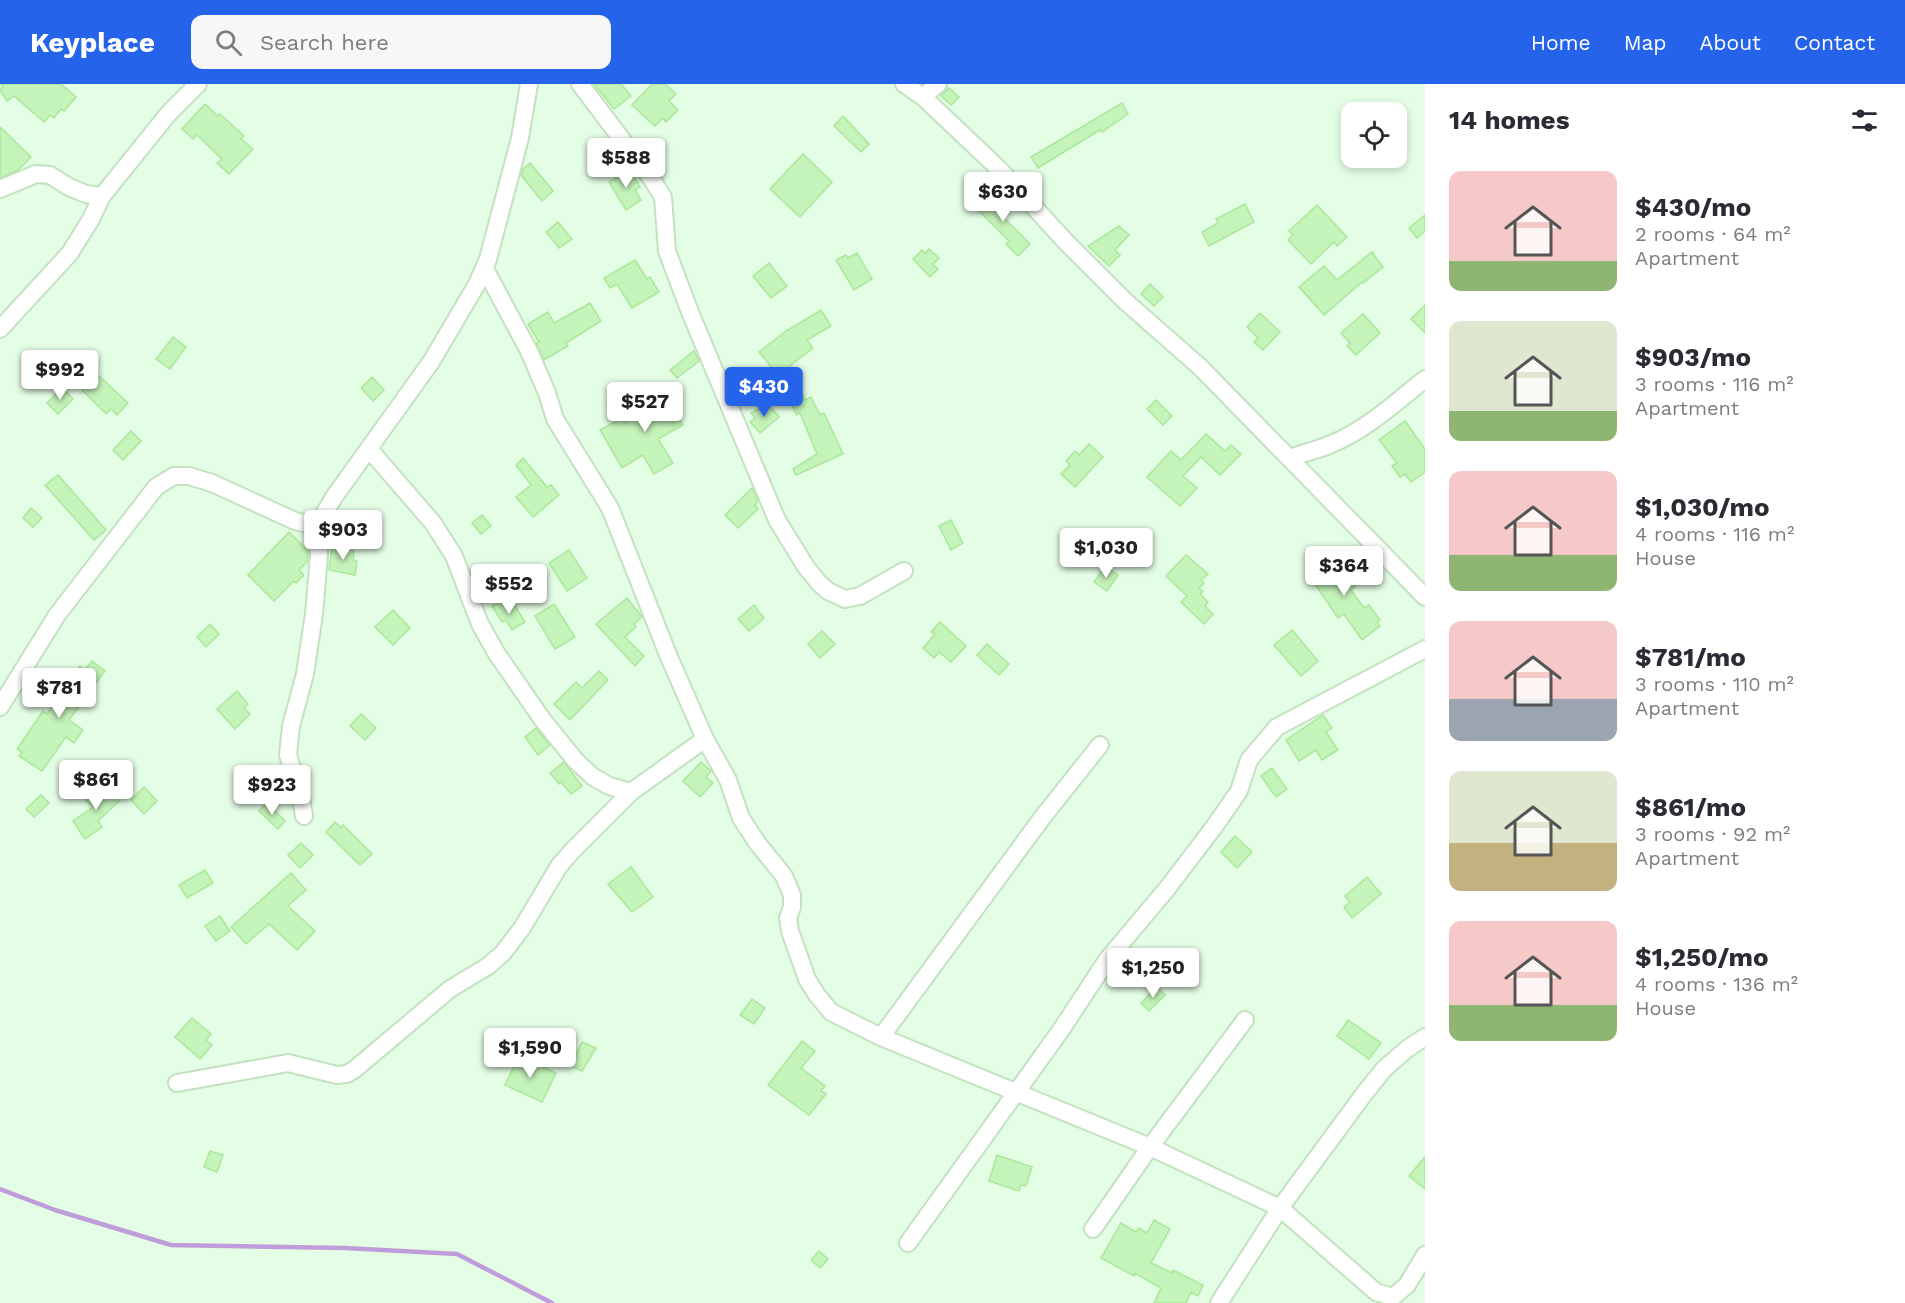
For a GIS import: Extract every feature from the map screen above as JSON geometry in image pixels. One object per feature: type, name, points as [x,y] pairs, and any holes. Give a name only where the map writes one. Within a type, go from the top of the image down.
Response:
[{"type":"street","points":[[0,329],[70,253],[102,196],[169,113],[198,84]]},
{"type":"street","points":[[304,816],[301,797],[288,755],[291,726],[305,674],[314,614],[319,555],[317,526],[334,497],[431,362],[485,269],[520,138],[529,84]]},
{"type":"street","points":[[580,84],[663,197],[667,252],[690,312],[777,520],[806,567],[828,591],[845,599],[860,596],[904,571]]},
{"type":"street","points":[[904,84],[923,97],[999,169],[1116,293],[1200,367],[1425,597]]},
{"type":"street","points":[[923,97],[938,84]]},
{"type":"street","points":[[0,189],[36,174],[50,175],[86,194],[102,196]]},
{"type":"street","points":[[485,269],[529,351],[547,393],[555,419],[610,508],[669,657],[705,739],[728,780],[746,827],[784,876],[792,895],[792,907],[788,918],[790,932],[807,979],[831,1012],[881,1037],[1150,1147],[1280,1208],[1376,1292],[1393,1297],[1407,1284],[1425,1255]]},
{"type":"street","points":[[1290,458],[1331,444],[1352,433],[1378,417],[1425,380]]},
{"type":"street","points":[[369,449],[438,531],[454,556],[480,624],[497,654],[542,718],[575,760],[592,776],[609,786],[631,792]]},
{"type":"street","points":[[0,707],[57,615],[156,487],[174,476],[189,476],[212,483],[295,521],[317,526]]},
{"type":"street","points":[[908,1243],[1061,1029],[1107,960],[1166,890],[1214,827],[1239,791],[1249,760],[1277,727],[1425,649]]},
{"type":"street","points":[[177,1083],[288,1063],[337,1075],[348,1074],[355,1070],[450,989],[488,966],[503,953],[522,928],[559,866],[631,792],[705,739]]},
{"type":"street","points":[[881,1037],[1042,818],[1100,745]]},
{"type":"street","points":[[1093,1229],[1150,1147],[1245,1020]]},
{"type":"street","points":[[1219,1303],[1280,1208],[1384,1069],[1425,1037]]},
{"type":"building","points":[[0,84],[61,84],[76,97],[64,111],[61,109],[54,118],[50,115],[44,122],[14,96],[7,101],[0,90],[3,86]]},
{"type":"building","points":[[594,84],[621,84],[631,96],[614,109]]},
{"type":"building","points":[[652,84],[665,84],[676,94],[669,101],[678,110],[666,122],[663,118],[655,126],[632,105]]},
{"type":"building","points":[[949,88],[959,97],[951,105],[941,96]]},
{"type":"building","points":[[1122,103],[1128,114],[1102,132],[1100,130],[1038,168],[1031,157]]},
{"type":"building","points":[[205,104],[244,136],[241,139],[253,149],[229,174],[217,163],[222,159],[197,135],[193,139],[182,129]]},
{"type":"building","points":[[843,116],[869,144],[861,152],[834,126]]},
{"type":"building","points":[[0,127],[31,157],[18,170],[0,178]]},
{"type":"building","points":[[803,154],[832,182],[800,217],[770,189]]},
{"type":"building","points":[[530,163],[553,191],[542,201],[521,175],[523,169]]},
{"type":"building","points":[[630,170],[640,187],[635,190],[641,200],[626,210],[609,182]]},
{"type":"building","points":[[990,195],[994,199],[998,196],[1007,205],[1003,208],[1007,213],[1003,217],[1030,244],[1018,256],[1006,244],[1009,241],[976,208]]},
{"type":"building","points":[[1245,204],[1254,222],[1209,246],[1202,232],[1218,223],[1216,219]]},
{"type":"building","points":[[1317,205],[1347,237],[1337,246],[1334,242],[1311,264],[1288,240],[1293,235],[1289,231]]},
{"type":"building","points":[[1425,215],[1425,231],[1417,238],[1409,228]]},
{"type":"building","points":[[558,222],[572,239],[559,248],[546,232]]},
{"type":"building","points":[[1119,226],[1129,235],[1115,250],[1120,255],[1109,266],[1088,246]]},
{"type":"building","points":[[929,249],[939,258],[933,264],[938,269],[930,277],[913,259],[922,250],[925,253]]},
{"type":"building","points":[[1372,252],[1383,267],[1324,315],[1299,287],[1324,266],[1337,280]]},
{"type":"building","points":[[857,253],[872,279],[854,290],[836,260],[846,255],[848,258]]},
{"type":"building","points":[[635,260],[659,292],[632,308],[617,284],[610,288],[604,278]]},
{"type":"building","points":[[769,263],[787,286],[771,298],[753,276]]},
{"type":"building","points":[[1150,284],[1163,297],[1154,306],[1141,294]]},
{"type":"building","points":[[590,303],[601,321],[566,343],[568,346],[544,360],[536,343],[539,342],[528,324],[548,312],[554,323]]},
{"type":"building","points":[[1425,305],[1425,333],[1411,319]]},
{"type":"building","points":[[821,310],[831,326],[807,340],[813,348],[778,375],[759,352],[786,331]]},
{"type":"building","points":[[1260,313],[1280,332],[1263,350],[1254,342],[1258,338],[1247,327]]},
{"type":"building","points":[[1363,314],[1380,333],[1356,355],[1347,346],[1350,343],[1341,333]]},
{"type":"building","points":[[173,337],[186,347],[170,369],[156,359]]},
{"type":"building","points":[[694,351],[699,361],[677,378],[670,370]]},
{"type":"building","points":[[97,374],[128,403],[117,415],[111,409],[106,414],[82,390]]},
{"type":"building","points":[[372,377],[384,390],[373,401],[361,388]]},
{"type":"building","points":[[62,388],[73,399],[58,414],[47,403]]},
{"type":"building","points":[[669,390],[681,412],[677,415],[683,425],[658,439],[673,463],[654,474],[643,455],[622,468],[600,430],[622,418],[624,423],[645,412],[641,406]]},
{"type":"building","points":[[803,395],[805,400],[811,397],[820,415],[824,413],[843,454],[796,475],[793,469],[817,454],[800,413],[797,415],[790,402]]},
{"type":"building","points":[[1156,400],[1172,416],[1163,425],[1147,409]]},
{"type":"building","points":[[768,404],[779,417],[760,433],[750,422],[755,418],[751,413]]},
{"type":"building","points":[[1405,421],[1425,449],[1425,472],[1411,482],[1405,474],[1400,477],[1392,466],[1397,463],[1379,440]]},
{"type":"building","points":[[131,431],[141,441],[123,460],[113,450]]},
{"type":"building","points":[[1206,434],[1225,451],[1231,445],[1241,454],[1220,475],[1201,457],[1183,476],[1197,488],[1180,506],[1147,477],[1171,451],[1181,460]]},
{"type":"building","points":[[1089,444],[1103,457],[1075,487],[1061,474],[1070,465],[1066,461],[1075,451],[1079,455]]},
{"type":"building","points":[[523,458],[547,487],[551,485],[559,495],[533,517],[516,497],[531,485],[516,465]]},
{"type":"building","points":[[58,475],[106,530],[94,540],[45,485]]},
{"type":"building","points":[[752,488],[758,501],[755,505],[758,509],[738,528],[725,515]]},
{"type":"building","points":[[31,508],[42,518],[33,527],[23,518]]},
{"type":"building","points":[[482,515],[491,526],[481,534],[472,523]]},
{"type":"building","points":[[951,520],[963,543],[951,550],[939,526]]},
{"type":"building","points":[[289,532],[308,551],[308,561],[299,570],[304,575],[296,583],[294,581],[274,601],[248,575]]},
{"type":"building","points":[[332,547],[354,551],[353,560],[357,561],[355,575],[329,570]]},
{"type":"building","points":[[569,550],[587,578],[567,591],[549,563]]},
{"type":"building","points":[[1186,555],[1208,574],[1201,580],[1204,583],[1199,588],[1203,591],[1200,594],[1208,602],[1205,606],[1213,614],[1204,624],[1181,602],[1187,596],[1166,576]]},
{"type":"building","points":[[1334,555],[1356,586],[1351,590],[1364,608],[1369,605],[1380,620],[1377,622],[1380,626],[1362,640],[1344,614],[1338,618],[1308,574]]},
{"type":"building","points":[[1105,567],[1118,575],[1107,591],[1094,582]]},
{"type":"building","points":[[627,598],[642,617],[634,624],[636,627],[625,637],[644,656],[635,666],[596,624]]},
{"type":"building","points":[[504,600],[508,608],[514,604],[525,622],[512,630],[506,620],[502,622],[492,606]]},
{"type":"building","points":[[554,604],[575,637],[555,649],[535,616]]},
{"type":"building","points":[[754,605],[764,618],[749,631],[738,619]]},
{"type":"building","points":[[393,610],[410,628],[393,645],[375,627]]},
{"type":"building","points":[[940,622],[966,646],[951,662],[939,652],[934,658],[923,648],[935,634],[931,632]]},
{"type":"building","points":[[210,624],[219,634],[206,647],[197,637]]},
{"type":"building","points":[[1292,630],[1318,661],[1301,676],[1274,645]]},
{"type":"building","points":[[822,631],[835,644],[820,658],[808,644]]},
{"type":"building","points":[[987,644],[1009,664],[999,675],[977,655]]},
{"type":"building","points":[[92,661],[105,671],[69,720],[83,730],[74,743],[66,737],[42,771],[19,756],[22,752],[17,749],[43,711],[47,714],[80,666],[85,670]]},
{"type":"building","points":[[599,671],[608,680],[570,720],[554,704],[576,682],[582,688]]},
{"type":"building","points":[[237,691],[248,704],[244,708],[250,714],[235,729],[217,709]]},
{"type":"building","points":[[361,714],[376,728],[365,740],[350,726]]},
{"type":"building","points":[[1323,715],[1332,728],[1326,732],[1338,750],[1322,760],[1316,750],[1299,761],[1286,740]]},
{"type":"building","points":[[536,728],[550,745],[538,755],[525,737]]},
{"type":"building","points":[[564,762],[582,786],[571,794],[550,773]]},
{"type":"building","points":[[701,762],[711,771],[706,777],[713,783],[700,797],[683,781]]},
{"type":"building","points":[[1272,768],[1287,789],[1276,797],[1261,776]]},
{"type":"building","points":[[103,783],[120,800],[98,821],[102,827],[85,839],[73,821],[93,807],[85,800]]},
{"type":"building","points":[[144,787],[157,801],[144,814],[131,800]]},
{"type":"building","points":[[41,795],[49,803],[34,817],[26,809]]},
{"type":"building","points":[[267,803],[285,821],[278,829],[259,811]]},
{"type":"building","points":[[335,822],[341,828],[343,825],[372,854],[360,865],[326,832]]},
{"type":"building","points":[[1235,836],[1252,852],[1237,868],[1221,852]]},
{"type":"building","points":[[301,843],[313,855],[300,868],[288,855]]},
{"type":"building","points":[[631,867],[653,897],[632,912],[608,884]]},
{"type":"building","points":[[205,870],[213,883],[187,898],[179,885]]},
{"type":"building","points":[[291,873],[306,890],[288,906],[315,931],[297,950],[269,924],[246,944],[231,927]]},
{"type":"building","points":[[1367,877],[1381,894],[1352,918],[1344,907],[1350,902],[1345,896]]},
{"type":"building","points":[[220,916],[230,931],[216,941],[205,926]]},
{"type":"building","points":[[1157,987],[1165,995],[1149,1011],[1141,1003]]},
{"type":"building","points":[[752,999],[765,1008],[754,1024],[740,1015]]},
{"type":"building","points":[[192,1018],[211,1034],[206,1040],[212,1045],[200,1059],[175,1037]]},
{"type":"building","points":[[1348,1020],[1381,1043],[1369,1059],[1337,1036]]},
{"type":"building","points":[[802,1041],[815,1051],[801,1068],[825,1086],[821,1091],[826,1094],[809,1115],[768,1085]]},
{"type":"building","points":[[582,1042],[596,1048],[582,1071],[571,1066]]},
{"type":"building","points":[[519,1056],[556,1073],[542,1102],[505,1085]]},
{"type":"building","points":[[210,1151],[223,1155],[217,1172],[204,1167]]},
{"type":"building","points":[[997,1155],[1032,1167],[1026,1186],[1021,1185],[1019,1191],[989,1181]]},
{"type":"building","points":[[1425,1157],[1425,1189],[1409,1176]]},
{"type":"building","points":[[1154,1220],[1170,1229],[1151,1263],[1172,1273],[1173,1270],[1203,1285],[1198,1296],[1191,1292],[1186,1303],[1154,1303],[1161,1288],[1101,1258],[1121,1223],[1136,1232],[1139,1228],[1147,1233]]},
{"type":"building","points":[[819,1251],[828,1259],[820,1268],[811,1260]]},
{"type":"waterway","points":[[0,1189],[55,1210],[171,1245],[345,1248],[457,1254],[552,1303]]}]
